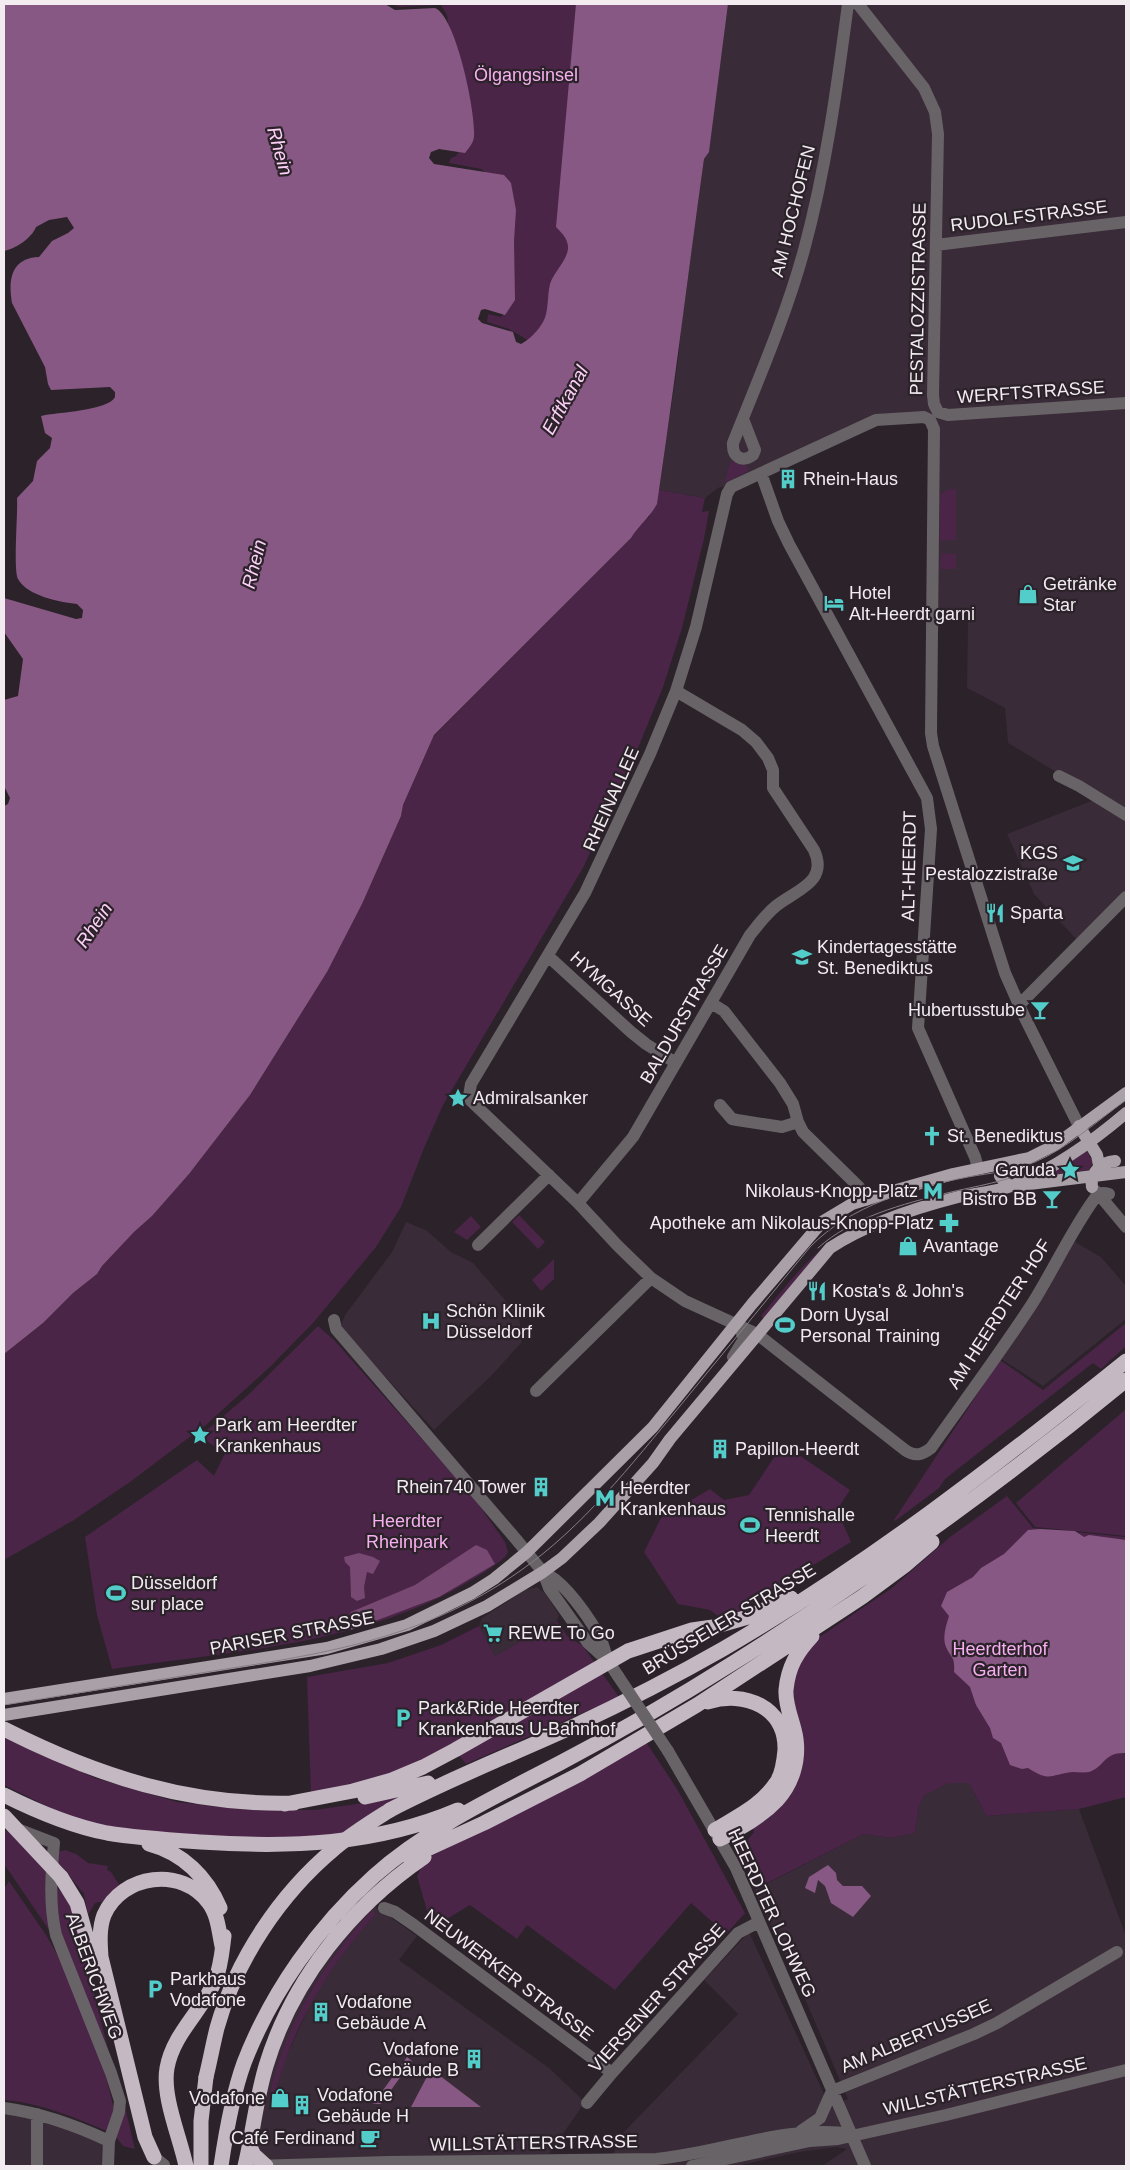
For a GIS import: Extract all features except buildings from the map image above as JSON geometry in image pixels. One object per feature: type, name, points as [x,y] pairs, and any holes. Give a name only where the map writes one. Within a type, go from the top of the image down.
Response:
[{"type":"highway","name":"BRÜSSELER STRASSE","points":[[201,2166],[201,2121],[206,2077],[217,2028],[234,1984],[255,1942],[280,1907],[333,1850],[390,1810],[573,1726],[665,1680],[773,1618],[843,1572],[991,1467],[1126,1361]]},
{"type":"highway","name":"BRÜSSELER STRASSE","points":[[220,2166],[226,2130],[244,2065],[276,1996],[313,1942],[333,1918],[375,1875],[413,1846],[518,1786],[604,1740],[736,1661],[839,1596],[909,1548],[1004,1478],[1126,1380]]},
{"type":"highway","points":[[375,1875],[580,1774],[697,1705],[904,1566],[1004,1478]]},
{"type":"highway","points":[[285,1804],[354,1791],[392,1780],[423,1767],[628,1651],[692,1630],[713,1627],[748,1617],[843,1572]]},
{"type":"highway","points":[[717,1834],[763,1814],[779,1799],[791,1780],[796,1752],[796,1739],[786,1692],[789,1672],[797,1652],[835,1614]]},
{"type":"highway","points":[[697,1705],[726,1698],[743,1698],[761,1705],[772,1714],[781,1729],[785,1744],[782,1770],[769,1793],[757,1805],[717,1834]]},
{"type":"highway","name":"BRÜSSELER STRASSE","points":[[4,1729],[81,1765],[119,1779],[162,1790],[245,1803],[315,1803],[388,1793],[476,1769]]},
{"type":"highway","name":"BRÜSSELER STRASSE","points":[[4,1795],[64,1821],[107,1833],[168,1840],[270,1845],[333,1842],[368,1837],[407,1828],[444,1816],[518,1786]]},
{"type":"highway","points":[[4,1816],[61,1877],[74,1898],[83,1920],[141,2154],[157,2165]]},
{"type":"highway","points":[[107,1833],[153,1845],[186,1861],[211,1889],[220,1908],[224,1929],[220,1964],[215,1981],[172,2051],[167,2070],[169,2100],[186,2166]]},
{"type":"highway","points":[[245,2166],[260,2086],[274,2041],[306,1977],[332,1942],[378,1893],[411,1866],[448,1840]]},
{"type":"highway","points":[[157,2165],[145,2137],[101,1957],[100,1935],[104,1916],[112,1903],[124,1890],[139,1882],[158,1878],[177,1880],[194,1888],[208,1902],[216,1916],[222,1946]]},
{"type":"highway","points":[[250,2147],[254,2155],[266,2166]]},
{"type":"main road","points":[[1013,1186],[1003,1180],[1001,1172],[1006,1167],[1029,1158],[1066,1137],[1126,1093]]},
{"type":"main road","points":[[1013,1186],[1045,1172],[1089,1142],[1126,1113]]},
{"type":"main road","points":[[1080,1126],[1089,1142],[1099,1178]]},
{"type":"main road","points":[[1066,1137],[1076,1137],[1089,1142]]},
{"type":"main road","points":[[736,1325],[819,1225],[838,1212],[866,1200],[924,1182],[978,1168],[1029,1158]]},
{"type":"main road","points":[[1099,1178],[1108,1162],[1121,1162]]},
{"type":"main road","points":[[1078,1178],[1089,1173],[1097,1164],[1099,1178]]},
{"type":"main road","points":[[757,1334],[824,1254],[837,1243],[920,1208],[1013,1186],[1078,1178],[1099,1178],[1126,1172]]},
{"type":"main road","name":"PARISER STRASSE","points":[[4,1699],[301,1653],[382,1634],[424,1618],[494,1580],[527,1552],[653,1427],[736,1325]]},
{"type":"main road","name":"PARISER STRASSE","points":[[4,1715],[310,1666],[359,1655],[408,1641],[451,1624],[487,1606],[543,1572],[580,1542],[616,1506],[757,1334]]},
{"type":"street","name":"AM HOCHOFEN","points":[[743,419],[804,252],[831,130],[848,4]]},
{"type":"street","name":"PESTALOZZISTRASSE","points":[[858,4],[924,88],[936,112],[938,134],[933,395],[931,734],[947,792],[1005,973],[1019,1005],[1080,1126]]},
{"type":"street","name":"RUDOLFSTRASSE","points":[[936,245],[1126,222]]},
{"type":"street","name":"WERFTSTRASSE","points":[[731,487],[876,420],[1126,403]]},
{"type":"street","name":"ALT-HEERDT","points":[[761,473],[788,544],[927,798],[931,830],[918,1028],[978,1168]]},
{"type":"street","name":"RHEINALLEE","points":[[549,1175],[471,1101],[469,1096],[471,1084],[597,871],[650,754],[676,691],[696,627],[727,494],[731,487]]},
{"type":"street","name":"BALDURSTRASSE","points":[[578,1203],[632,1137],[750,935],[775,907],[815,877],[818,863],[814,850],[773,788],[773,770],[768,758],[756,742],[742,730],[676,691]]},
{"type":"street","points":[[1059,776],[1126,815]]},
{"type":"street","points":[[927,798],[947,792]]},
{"type":"street","points":[[1019,1005],[1126,897]]},
{"type":"street","name":"HYMGASSE","points":[[548,956],[631,1032],[676,1063]]},
{"type":"street","points":[[711,1003],[724,1011],[780,1083],[793,1104],[798,1122],[813,1144],[859,1186],[866,1200]]},
{"type":"street","points":[[720,1105],[732,1119],[782,1127],[798,1122]]},
{"type":"street","points":[[478,1245],[549,1175],[651,1278],[685,1301],[757,1334]]},
{"type":"street","points":[[1099,1178],[1126,1220]]},
{"type":"street","points":[[1099,1178],[1126,1227]]},
{"type":"street","name":"AM HEERDTER HOF","points":[[757,1334],[905,1450],[916,1455],[923,1454],[931,1448],[1033,1303],[1070,1237],[1099,1178]]},
{"type":"street","points":[[536,1391],[651,1278]]},
{"type":"street","name":"HEERDTER LOHWEG","points":[[334,1320],[336,1330],[543,1572],[556,1579],[574,1600],[599,1636],[608,1661],[668,1751],[736,1868],[866,2166]]},
{"type":"street","name":"PARISER STRASSE","points":[[731,1364],[734,1354],[744,1339],[736,1325]]},
{"type":"street","name":"ALBERICHWEG","points":[[4,1824],[54,1843],[50,1888],[52,1917],[56,1935],[108,2064],[120,2101],[120,2112],[109,2141],[108,2166]]},
{"type":"street","name":"NEUWERKER STRASSE","points":[[384,1908],[395,1912],[414,1925],[612,2073]]},
{"type":"street","name":"VIERSENER STRASSE","points":[[587,2103],[738,1933],[759,1922]]},
{"type":"street","name":"AM ALBERTUSSEE","points":[[832,2091],[983,2030],[1117,1952]]},
{"type":"street","name":"WILLSTÄTTERSTRASSE","points":[[692,2166],[810,2141],[838,2139],[852,2134],[946,2115],[1126,2070]]},
{"type":"street","name":"WILLSTÄTTERSTRASSE","points":[[799,2132],[820,2118],[832,2091]]},
{"type":"street","points":[[4,2108],[38,2114],[69,2123],[109,2141]]},
{"type":"street","points":[[37,2166],[38,2114]]},
{"type":"street","name":"WILLSTÄTTERSTRASSE","points":[[250,2166],[656,2163],[799,2132],[852,2134]]},
{"type":"shaded area","points":[[728,4],[1126,4],[1126,814],[1008,743],[1005,708],[967,688],[968,614],[933,613],[934,414],[874,418],[733,484],[718,488],[705,498],[659,490],[704,159],[709,152]]},
{"type":"shaded area","name":"KGS Pestalozzistraße","points":[[1094,800],[1126,821],[1126,892],[1078,941],[1034,894],[1007,834]]},
{"type":"shaded area","name":"Schön Klinik Düsseldorf","points":[[406,1222],[426,1230],[451,1252],[473,1263],[519,1316],[522,1342],[491,1376],[434,1430],[340,1327],[345,1315],[392,1252]]},
{"type":"shaded area","points":[[1070,1239],[1101,1257],[1126,1286],[1126,1319],[1043,1386],[995,1355]]},
{"type":"shaded area","points":[[476,1545],[487,1550],[495,1564],[439,1597],[351,1630],[349,1616],[351,1612],[415,1585]]},
{"type":"shaded area","points":[[359,1553],[380,1561],[373,1574],[367,1572],[364,1587],[365,1598],[357,1601],[351,1597],[350,1567],[345,1562],[344,1557]]},
{"type":"shaded area","points":[[537,1587],[546,1594],[559,1615],[557,1621],[495,1656],[479,1626],[482,1618],[525,1590]]},
{"type":"shaded area","points":[[949,1783],[969,1783],[986,1816],[1079,1809],[1126,1936],[1126,2166],[822,2166],[847,2149],[837,2147],[800,2152],[736,2166],[609,2166],[620,2136],[738,2014],[704,1980],[749,1932],[830,2107],[848,2099],[796,1978],[754,1890],[864,1834],[891,1838],[915,1833],[919,1805],[925,1795]]},
{"type":"shaded area","name":"Vodafone","points":[[373,1905],[417,1936],[399,1960],[549,2068],[585,2102],[549,2154],[265,2162],[251,2155],[271,2067],[304,1992],[325,1958]],"holes":[[[373,1911],[372,1917],[343,1953],[314,1996],[284,2062],[276,2091],[270,2092],[287,2041],[311,1990],[340,1948]]]},
{"type":"shaded area","points":[[4,2110],[105,2141],[102,2166],[4,2166]]},
{"type":"green space","name":"Ölgangsinsel","points":[[395,4],[607,4],[579,226],[538,346],[509,329],[487,322],[488,314],[501,317],[506,311],[490,176],[481,169],[449,163],[451,158],[456,156],[462,147],[447,15],[441,5],[400,7],[395,6]]},
{"type":"green space","points":[[731,460],[738,464],[746,465],[749,471],[724,483]]},
{"type":"green space","points":[[956,489],[956,540],[940,541],[940,494],[947,490]]},
{"type":"green space","points":[[659,490],[705,498],[702,512],[709,511],[682,628],[663,687],[638,748],[584,866],[443,1105],[401,1207],[376,1247],[313,1323],[271,1366],[207,1424],[130,1482],[74,1520],[4,1560],[4,1354],[43,1323],[73,1293],[97,1274],[102,1266],[152,1216],[189,1174],[250,1095],[327,972],[362,904],[433,737],[631,538],[637,528],[649,517]]},
{"type":"green space","points":[[941,553],[956,554],[956,569],[940,569]]},
{"type":"green space","points":[[1085,1148],[1093,1162],[1089,1170],[1044,1178]]},
{"type":"green space","points":[[519,1215],[545,1242],[538,1249],[512,1222]]},
{"type":"green space","points":[[471,1216],[481,1227],[467,1240],[454,1232]]},
{"type":"green space","points":[[854,1227],[856,1229],[764,1319],[761,1316],[815,1255],[840,1235]]},
{"type":"green space","points":[[554,1259],[554,1279],[541,1291],[532,1280]]},
{"type":"green space","points":[[1126,1323],[1126,1346],[1101,1369],[1093,1363],[945,1479],[939,1488],[894,1520],[1000,1360],[1043,1390]]},
{"type":"green space","name":"Heerdter Rheinpark","points":[[318,1326],[334,1340],[474,1498],[505,1542],[508,1552],[505,1557],[487,1571],[454,1590],[414,1609],[372,1624],[287,1644],[112,1669],[97,1615],[85,1537],[197,1460],[214,1476],[226,1451],[214,1446],[200,1436],[247,1396]]},
{"type":"green space","points":[[1126,1409],[1126,1536],[1035,1527],[1016,1503]]},
{"type":"green space","name":"Tennishalle Heerdt","points":[[783,1444],[850,1490],[837,1510],[851,1542],[726,1619],[719,1617],[710,1610],[678,1604],[644,1552],[661,1518],[710,1489],[724,1500],[749,1495]]},
{"type":"green space","name":"Heerdterhof Garten","points":[[1007,1496],[1033,1528],[1126,1537],[1126,1797],[1079,1809],[986,1816],[969,1783],[949,1783],[925,1795],[919,1805],[915,1833],[891,1838],[864,1834],[761,1886],[759,1881],[760,1871],[747,1841],[754,1832],[753,1828],[767,1819],[795,1709],[793,1686],[802,1659],[818,1638],[892,1588],[950,1537]]},
{"type":"green space","points":[[557,1621],[568,1637],[582,1645],[619,1697],[466,1764],[452,1747],[408,1770],[311,1795],[307,1677],[388,1663],[441,1645],[479,1626],[495,1656]]},
{"type":"green space","points":[[4,1736],[95,1778],[177,1802],[249,1810],[315,1810],[403,1797],[336,1838],[240,1840],[98,1826],[57,1811],[4,1785]]},
{"type":"green space","points":[[646,1742],[677,1789],[745,1913],[726,1934],[691,1903],[615,1990],[527,1925],[517,1939],[470,1905],[432,1928],[417,1876],[426,1858],[497,1824]]},
{"type":"green space","points":[[4,1830],[11,1832],[48,1873],[49,1930],[4,1864]]},
{"type":"green space","points":[[65,1850],[76,1854],[88,1863],[108,1866],[107,1870],[111,1872],[120,1886],[106,1901],[95,1903],[88,1915],[84,1894],[55,1858],[58,1852]]},
{"type":"green space","points":[[9,1881],[46,1935],[61,1961],[104,2069],[114,2109],[107,2131],[44,2107],[4,2100],[4,1889]]},
{"type":"green space","points":[[55,1885],[62,1893],[65,1891],[75,1917],[112,2065],[55,1921]]},
{"type":"green space","points":[[372,1910],[376,1914],[343,1954],[315,1996],[293,2042],[276,2091],[270,2092],[286,2041],[309,1994],[338,1951]]},
{"type":"green space","points":[[124,2103],[135,2149],[123,2146],[116,2137]]},
{"type":"water","points":[[4,4],[385,4],[395,10],[435,8],[443,15],[457,46],[472,107],[474,136],[472,143],[465,153],[439,149],[431,152],[429,158],[434,164],[504,175],[511,183],[516,210],[514,241],[515,300],[505,315],[485,309],[481,310],[478,319],[482,323],[513,332],[516,342],[521,344],[539,329],[543,322],[546,314],[550,284],[568,251],[567,241],[556,227],[576,4],[728,4],[709,152],[704,159],[657,504],[631,538],[434,735],[362,904],[327,972],[250,1095],[189,1174],[152,1216],[102,1266],[97,1274],[73,1293],[43,1323],[4,1354],[4,806],[8,804],[10,798],[4,786],[4,700],[18,696],[23,659],[4,632],[4,598],[76,619],[82,618],[83,610],[77,604],[53,600],[36,594],[22,585],[18,579],[16,565],[17,498],[33,481],[37,461],[50,448],[52,438],[45,433],[41,416],[103,405],[115,397],[115,392],[110,387],[51,390],[45,367],[12,303],[11,279],[17,266],[22,261],[39,257],[52,241],[74,228],[67,217],[49,220],[36,227],[23,242],[4,251]]},
{"type":"water","points":[[1028,1530],[1075,1531],[1084,1537],[1089,1535],[1126,1540],[1126,1753],[1118,1753],[1108,1757],[1098,1767],[1089,1772],[1046,1776],[1028,1768],[1022,1769],[1010,1765],[1001,1743],[993,1738],[990,1728],[976,1705],[970,1687],[954,1672],[953,1660],[944,1639],[949,1616],[941,1606],[947,1592],[973,1577],[981,1568],[1004,1554]]},
{"type":"water","points":[[828,1865],[836,1873],[837,1880],[843,1886],[862,1886],[871,1896],[853,1917],[831,1903],[825,1886],[818,1880],[815,1893],[805,1888],[809,1877]]},
{"type":"water","points":[[407,2057],[412,2061],[381,2104],[373,2104]]},
{"type":"water","points":[[431,2069],[481,2107],[411,2107]]},
{"type":"tram line","points":[[4,1705],[291,1658],[370,1641],[408,1629],[446,1613],[483,1594],[543,1554],[565,1535],[605,1494],[662,1428],[810,1247],[826,1232],[863,1209],[883,1200],[947,1181],[1010,1170],[1035,1162],[1071,1142],[1126,1100]]},
{"type":"tram line","points":[[818,1248],[846,1228],[879,1213],[930,1197],[1001,1181],[1032,1170]]},
{"type":"place","name":"Rhein-Haus","points":[[788,479]]},
{"type":"place","name":"Getränke Star","points":[[1028,594]]},
{"type":"place","name":"Hotel Alt-Heerdt garni","points":[[834,603]]},
{"type":"place","name":"KGS Pestalozzistraße","points":[[1073,863]]},
{"type":"place","name":"Sparta","points":[[995,913]]},
{"type":"place","name":"Kindertagesstätte St. Benediktus","points":[[802,957]]},
{"type":"place","name":"Hubertusstube","points":[[1040,1010]]},
{"type":"place","name":"Admiralsanker","points":[[458,1098]]},
{"type":"place","name":"St. Benediktus","points":[[932,1136]]},
{"type":"place","name":"Garuda","points":[[1070,1170]]},
{"type":"place","name":"Nikolaus-Knopp-Platz","points":[[933,1191]]},
{"type":"place","name":"Bistro BB","points":[[1052,1199]]},
{"type":"place","name":"Apotheke am Nikolaus-Knopp-Platz","points":[[949,1223]]},
{"type":"place","name":"Avantage","points":[[908,1246]]},
{"type":"place","name":"Kosta's & John's","points":[[817,1291]]},
{"type":"place","name":"Schön Klinik Düsseldorf","points":[[431,1321]]},
{"type":"place","name":"Dorn Uysal Personal Training","points":[[785,1325]]},
{"type":"place","name":"Park am Heerdter Krankenhaus","points":[[200,1435]]},
{"type":"place","name":"Papillon-Heerdt","points":[[720,1449]]},
{"type":"place","name":"Rhein740 Tower","points":[[541,1487]]},
{"type":"place","name":"Heerdter Krankenhaus","points":[[605,1498]]},
{"type":"place","name":"Tennishalle Heerdt","points":[[750,1525]]},
{"type":"place","name":"Düsseldorf sur place","points":[[116,1593]]},
{"type":"place","name":"REWE To Go","points":[[493,1633]]},
{"type":"place","name":"Park&Ride Heerdter Krankenhaus U-Bahnhof","points":[[403,1718]]},
{"type":"place","name":"Parkhaus Vodafone","points":[[155,1989]]},
{"type":"place","name":"Vodafone Gebäude A","points":[[321,2012]]},
{"type":"place","name":"Vodafone Gebäude B","points":[[474,2059]]},
{"type":"place","name":"Vodafone","points":[[280,2098]]},
{"type":"place","name":"Vodafone Gebäude H","points":[[302,2105]]},
{"type":"place","name":"Café Ferdinand","points":[[370,2138]]},
{"type":"water label","name":"Rhein","points":[[280,151]]},
{"type":"water label","name":"Erftkanal","points":[[565,400]]},
{"type":"water label","name":"Rhein","points":[[254,564]]},
{"type":"water label","name":"Rhein","points":[[94,925]]}]
